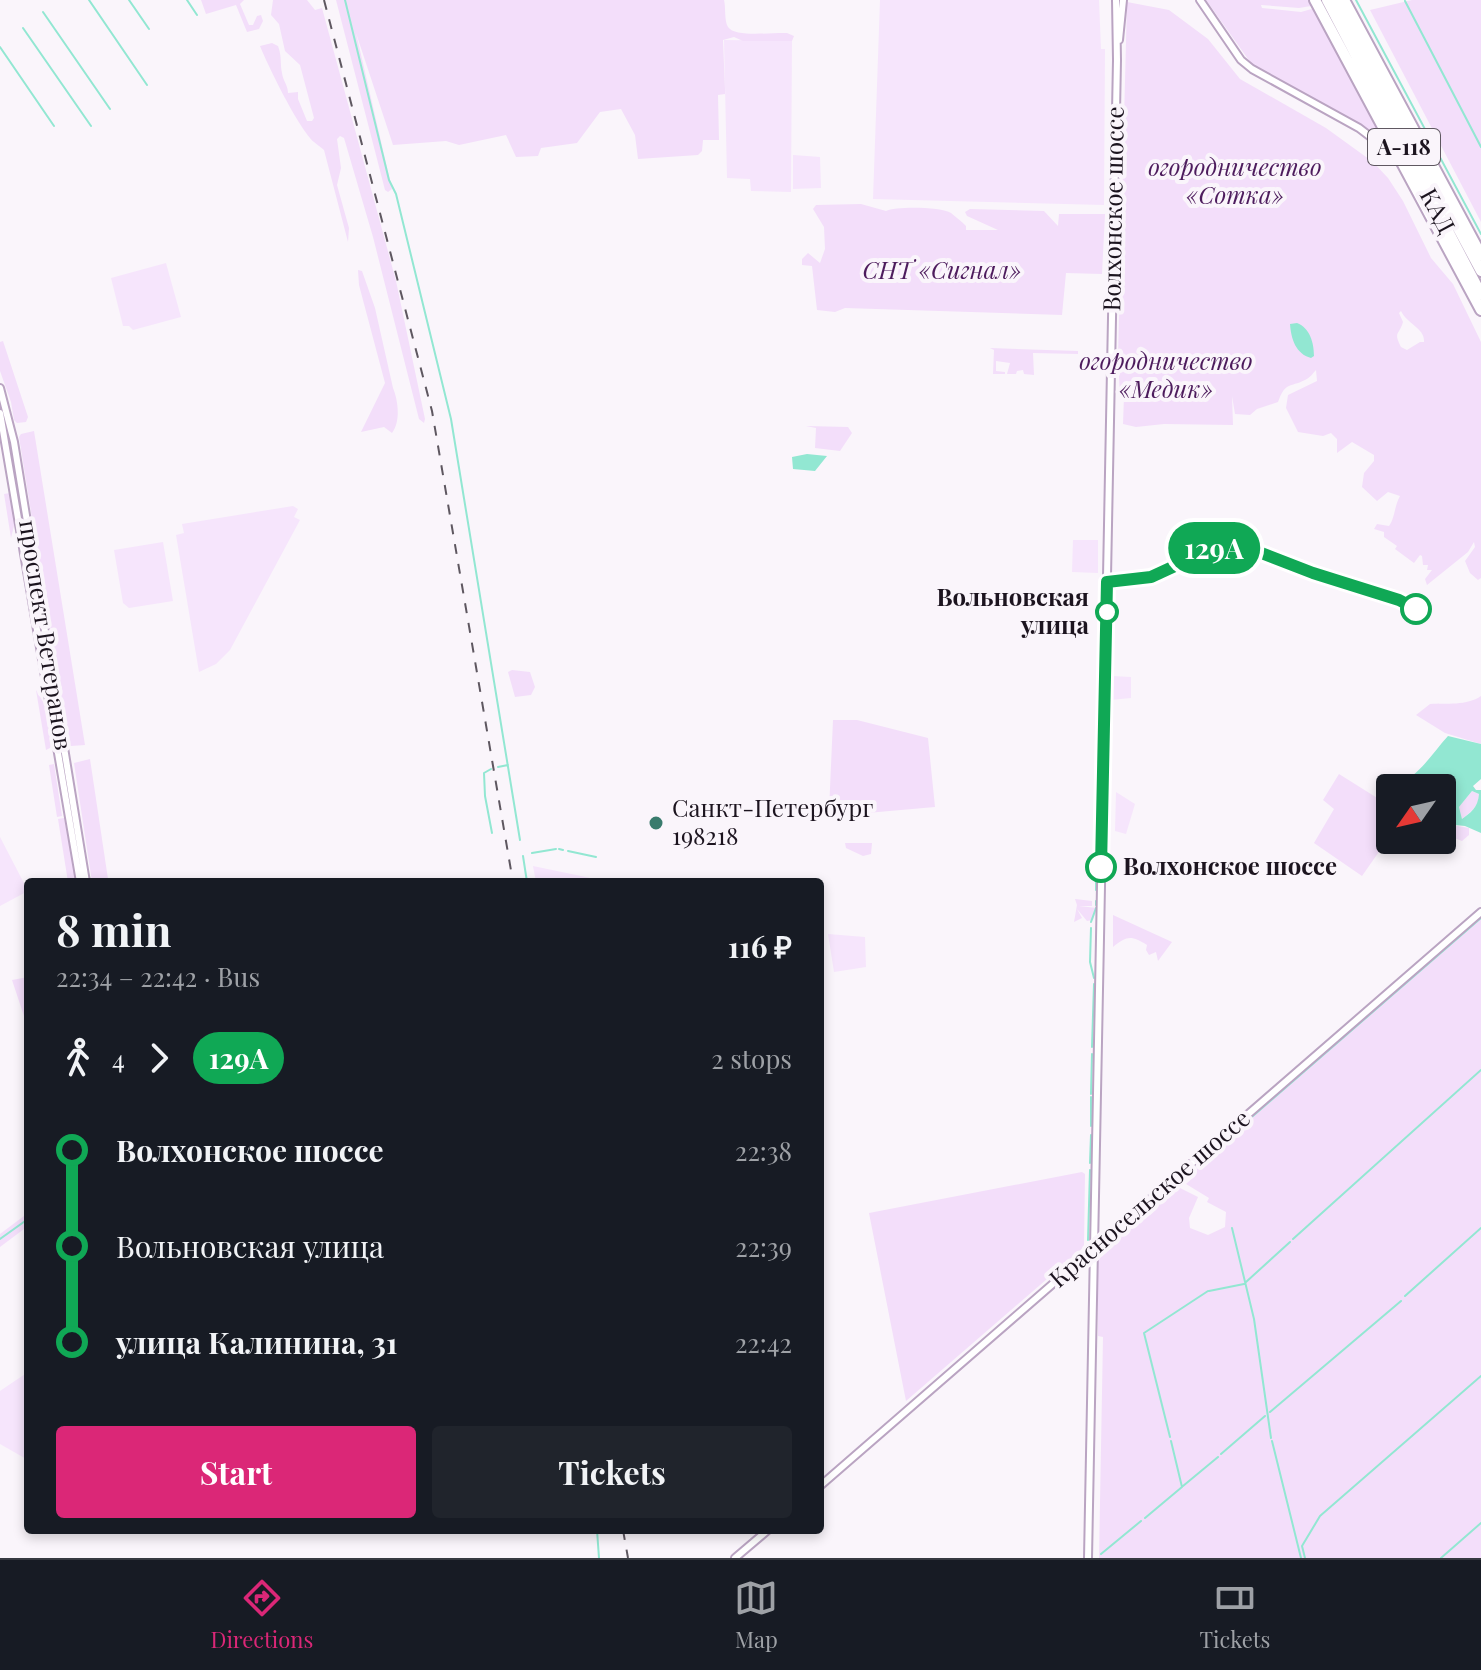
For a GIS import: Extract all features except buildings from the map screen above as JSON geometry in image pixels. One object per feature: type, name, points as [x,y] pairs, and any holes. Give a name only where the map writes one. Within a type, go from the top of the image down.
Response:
[{"type":"highway","points":[[1315,0],[1481,310]]},
{"type":"highway","name":"КАД","points":[[1327,0],[1481,294]]},
{"type":"highway","name":"КАД","points":[[1336,0],[1481,271]]},
{"type":"highway","points":[[1344,0],[1479,253]]},
{"type":"main road","name":"Волхонское шоссе","points":[[1088,1558],[1116,0]]},
{"type":"main road","name":"Волхонское шоссе","points":[[1117,60],[1123,0]]},
{"type":"main road","points":[[1200,0],[1241,60],[1382,143],[1396,156],[1413,183]]},
{"type":"main road","name":"проспект Ветеранов","points":[[0,388],[14,442],[85,878]]},
{"type":"main road","name":"проспект Ветеранов","points":[[0,413],[79,878]]},
{"type":"main road","name":"Красносельское шоссе","points":[[824,1483],[1481,912]]},
{"type":"main road","points":[[1076,1263],[1086,1264],[1093,1271]]},
{"type":"main road","points":[[735,1558],[763,1534]]},
{"type":"shaded area","points":[[880,0],[1099,0],[1101,49],[1105,49],[1104,205],[873,199]]},
{"type":"shaded area","points":[[724,40],[792,41],[791,192],[751,191],[750,179],[727,178]]},
{"type":"shaded area","points":[[793,155],[820,157],[821,188],[793,189]]},
{"type":"shaded area","points":[[166,263],[181,317],[133,330],[123,326],[111,278]]},
{"type":"shaded area","points":[[1297,323],[1310,336],[1314,356],[1311,358],[1298,349],[1293,340],[1290,324]]},
{"type":"shaded area","points":[[807,454],[827,456],[815,471],[793,469],[792,457]]},
{"type":"shaded area","points":[[293,506],[298,509],[294,517],[300,520],[230,650],[216,664],[199,672],[176,535],[184,533],[182,524]]},
{"type":"shaded area","points":[[1073,540],[1098,540],[1098,573],[1072,572]]},
{"type":"shaded area","points":[[163,542],[173,601],[129,608],[123,603],[114,550]]},
{"type":"shaded area","points":[[1112,676],[1131,677],[1131,698],[1111,700]]},
{"type":"shaded area","points":[[1448,736],[1481,744],[1481,779],[1473,786],[1481,790],[1481,833],[1456,825],[1456,774],[1414,774]],"holes":[[[1472,791],[1479,794],[1471,812],[1462,819],[1459,807]]]},
{"type":"shaded area","points":[[1116,792],[1135,804],[1126,834],[1115,831]]},
{"type":"shaded area","points":[[0,837],[24,883],[24,893],[0,906]]},
{"type":"shaded area","points":[[533,866],[590,878],[535,878]]},
{"type":"shaded area","points":[[828,934],[865,937],[866,967],[834,972]]},
{"type":"shaded area","points":[[24,1375],[24,1458],[0,1444],[0,1391]]},
{"type":"green space","points":[[201,0],[244,0],[240,4],[249,25],[253,25],[257,16],[261,15],[263,21],[259,29],[247,32],[236,5],[206,14]]},
{"type":"green space","points":[[273,0],[307,0],[315,10],[322,8],[396,281],[424,423],[419,419],[373,237],[344,138],[340,136],[337,139],[341,168],[337,185],[349,228],[348,242],[324,150],[300,124],[260,46],[272,43],[278,46],[288,93],[298,92],[307,121],[312,121],[314,118],[300,65],[285,51],[279,24],[271,15]]},
{"type":"green space","points":[[336,0],[724,0],[727,24],[732,30],[794,36],[792,41],[743,41],[734,37],[723,40],[725,94],[718,95],[719,140],[703,140],[702,151],[698,155],[638,159],[635,135],[621,109],[600,112],[577,143],[541,148],[538,156],[516,157],[506,135],[459,145],[446,141],[393,145],[356,33],[392,189],[388,192]]},
{"type":"green space","points":[[1206,0],[1313,0],[1311,6],[1299,8],[1261,5],[1262,8],[1301,12],[1315,8],[1385,141],[1253,66]]},
{"type":"green space","points":[[1412,0],[1481,0],[1481,222],[1370,10]]},
{"type":"green space","points":[[1127,2],[1169,10],[1208,39],[1240,79],[1326,128],[1373,162],[1403,201],[1431,258],[1453,284],[1481,342],[1481,578],[1478,580],[1470,573],[1465,561],[1475,547],[1474,542],[1468,552],[1427,585],[1425,579],[1432,570],[1427,570],[1428,565],[1423,565],[1422,556],[1414,563],[1395,549],[1397,546],[1384,537],[1384,532],[1374,529],[1377,524],[1389,526],[1400,496],[1388,492],[1377,501],[1362,487],[1364,473],[1374,461],[1374,455],[1352,442],[1337,453],[1337,439],[1331,433],[1323,436],[1298,432],[1286,408],[1288,395],[1317,381],[1316,370],[1307,379],[1288,386],[1278,402],[1257,409],[1250,415],[1235,414],[1232,396],[1233,425],[1164,424],[1136,427],[1123,424],[1124,396],[1120,396],[1118,358]],"holes":[[[1401,311],[1424,337],[1424,342],[1407,350],[1401,347],[1397,336],[1403,322],[1399,313]]]},
{"type":"green space","name":"СНТ «Сигнал»","points":[[861,204],[886,211],[929,208],[946,211],[964,224],[966,230],[998,230],[967,216],[965,212],[970,209],[1044,211],[1058,226],[1059,214],[1105,214],[1102,274],[1066,273],[1062,315],[845,308],[835,312],[817,310],[812,266],[802,265],[802,259],[808,253],[820,263],[825,249],[824,227],[813,209],[816,205]]},
{"type":"green space","points":[[358,270],[362,271],[375,308],[396,398],[398,417],[392,433],[384,427],[361,432],[385,383],[359,285]]},
{"type":"green space","points":[[3,341],[28,417],[26,422],[17,423],[14,420],[0,371],[0,342]]},
{"type":"green space","points":[[990,348],[1078,351],[1078,354],[1033,353],[1034,375],[1024,374],[1023,370],[1007,374],[1010,363],[996,361],[996,371],[1005,374],[993,374],[994,350]]},
{"type":"green space","points":[[806,426],[848,427],[852,433],[840,451],[815,448],[816,428]]},
{"type":"green space","points":[[34,431],[85,745],[68,744],[19,437]]},
{"type":"green space","points":[[10,493],[16,518],[11,538],[4,494]]},
{"type":"green space","points":[[508,672],[530,672],[535,687],[531,695],[515,697]]},
{"type":"green space","points":[[36,690],[46,707],[52,743],[46,750]]},
{"type":"green space","points":[[1481,696],[1481,744],[1445,733],[1416,715],[1430,704],[1463,703]]},
{"type":"green space","points":[[833,720],[857,720],[928,738],[935,807],[867,813],[829,811]]},
{"type":"green space","points":[[90,759],[108,878],[91,878],[74,763]]},
{"type":"green space","points":[[54,764],[62,816],[57,817],[49,765]]},
{"type":"green space","points":[[1339,774],[1376,797],[1377,854],[1362,876],[1314,843],[1334,809],[1323,800]]},
{"type":"green space","points":[[1472,791],[1479,794],[1477,803],[1462,819],[1459,807]]},
{"type":"green space","points":[[64,818],[76,878],[67,878],[58,819]]},
{"type":"green space","points":[[1456,826],[1469,828],[1469,835],[1462,841],[1456,839]]},
{"type":"green space","points":[[845,843],[872,843],[871,854],[863,856],[846,848]]},
{"type":"green space","points":[[1075,899],[1092,901],[1092,906],[1079,906],[1097,908],[1093,920],[1087,921],[1077,909],[1082,918],[1074,922]]},
{"type":"green space","points":[[1113,915],[1172,942],[1158,961],[1156,952],[1149,955],[1147,945],[1137,940],[1129,938],[1113,947]]},
{"type":"green space","points":[[1481,916],[1481,1558],[1099,1558],[1103,1337],[1098,1336],[1098,1251],[1175,1182],[1178,1187],[1198,1197],[1189,1218],[1190,1228],[1208,1235],[1225,1227],[1226,1212],[1207,1202],[1209,1198],[1186,1184],[1195,1176],[1194,1173],[1178,1179]]},
{"type":"green space","points":[[24,978],[24,1016],[12,980]]},
{"type":"green space","points":[[1082,1172],[1085,1174],[1084,1247],[906,1401],[869,1213]]},
{"type":"green space","points":[[24,1216],[24,1229],[0,1247],[0,1234]]},
{"type":"waterway","points":[[89,0],[147,85]]},
{"type":"waterway","points":[[129,0],[149,29]]},
{"type":"waterway","points":[[187,0],[197,15]]},
{"type":"waterway","points":[[345,0],[451,419],[520,840]]},
{"type":"waterway","points":[[1356,0],[1481,234]]},
{"type":"waterway","points":[[1405,1],[1481,147]]},
{"type":"waterway","points":[[43,12],[110,109]]},
{"type":"waterway","points":[[23,28],[91,126]]},
{"type":"waterway","points":[[0,47],[54,126]]},
{"type":"waterway","points":[[498,767],[508,765]]},
{"type":"waterway","points":[[491,769],[484,773],[492,833]]},
{"type":"waterway","points":[[532,853],[556,849]]},
{"type":"waterway","points":[[559,849],[563,850]]},
{"type":"waterway","points":[[568,851],[596,857]]},
{"type":"waterway","points":[[1096,854],[1096,890]]},
{"type":"waterway","points":[[523,856],[526,878]]},
{"type":"waterway","points":[[1091,922],[1096,908]]},
{"type":"waterway","points":[[1179,1180],[1481,918]]},
{"type":"waterway","points":[[1091,928],[1090,962],[1094,978]]},
{"type":"waterway","points":[[1092,1047],[1094,984]]},
{"type":"waterway","points":[[1091,1094],[1092,1054]]},
{"type":"waterway","points":[[1293,1239],[1481,1070]]},
{"type":"waterway","points":[[1091,1097],[1091,1126]]},
{"type":"waterway","points":[[1090,1163],[1091,1135]]},
{"type":"waterway","points":[[1088,1240],[1090,1170]]},
{"type":"waterway","points":[[1107,1245],[1176,1183]]},
{"type":"waterway","points":[[0,1239],[24,1222]]},
{"type":"waterway","points":[[1232,1228],[1254,1319],[1271,1438]]},
{"type":"waterway","points":[[1405,1296],[1481,1228]]},
{"type":"waterway","points":[[1246,1282],[1290,1242]]},
{"type":"waterway","points":[[1209,1291],[1244,1284]]},
{"type":"waterway","points":[[1170,1437],[1144,1333],[1208,1291]]},
{"type":"waterway","points":[[1270,1412],[1401,1301]]},
{"type":"waterway","points":[[1305,1558],[1302,1546],[1320,1516],[1481,1376]]},
{"type":"waterway","points":[[1221,1454],[1265,1416]]},
{"type":"waterway","points":[[1145,1518],[1182,1487],[1171,1441]]},
{"type":"waterway","points":[[1272,1441],[1301,1558]]},
{"type":"waterway","points":[[1183,1486],[1218,1457]]},
{"type":"waterway","points":[[1101,1554],[1141,1521]]},
{"type":"waterway","points":[[1441,1558],[1481,1523]]},
{"type":"waterway","points":[[597,1534],[599,1558]]},
{"type":"railway","points":[[324,0],[432,411],[512,878]]},
{"type":"railway","points":[[624,1534],[628,1558]]},
{"type":"bus line","name":"129А","points":[[1101,867],[1107,582],[1151,577],[1233,542],[1313,573],[1399,600],[1416,609]]},
{"type":"place","name":"Вольновская улица","points":[[1107,612]]},
{"type":"place","name":"Санкт-Петербург 198218","points":[[656,823]]},
{"type":"place","name":"Волхонское шоссе","points":[[1101,867]]},
{"type":"park label","name":"огородничество «Сотка»","points":[[1235,182]]},
{"type":"park label","name":"огородничество «Медик»","points":[[1166,376]]}]
